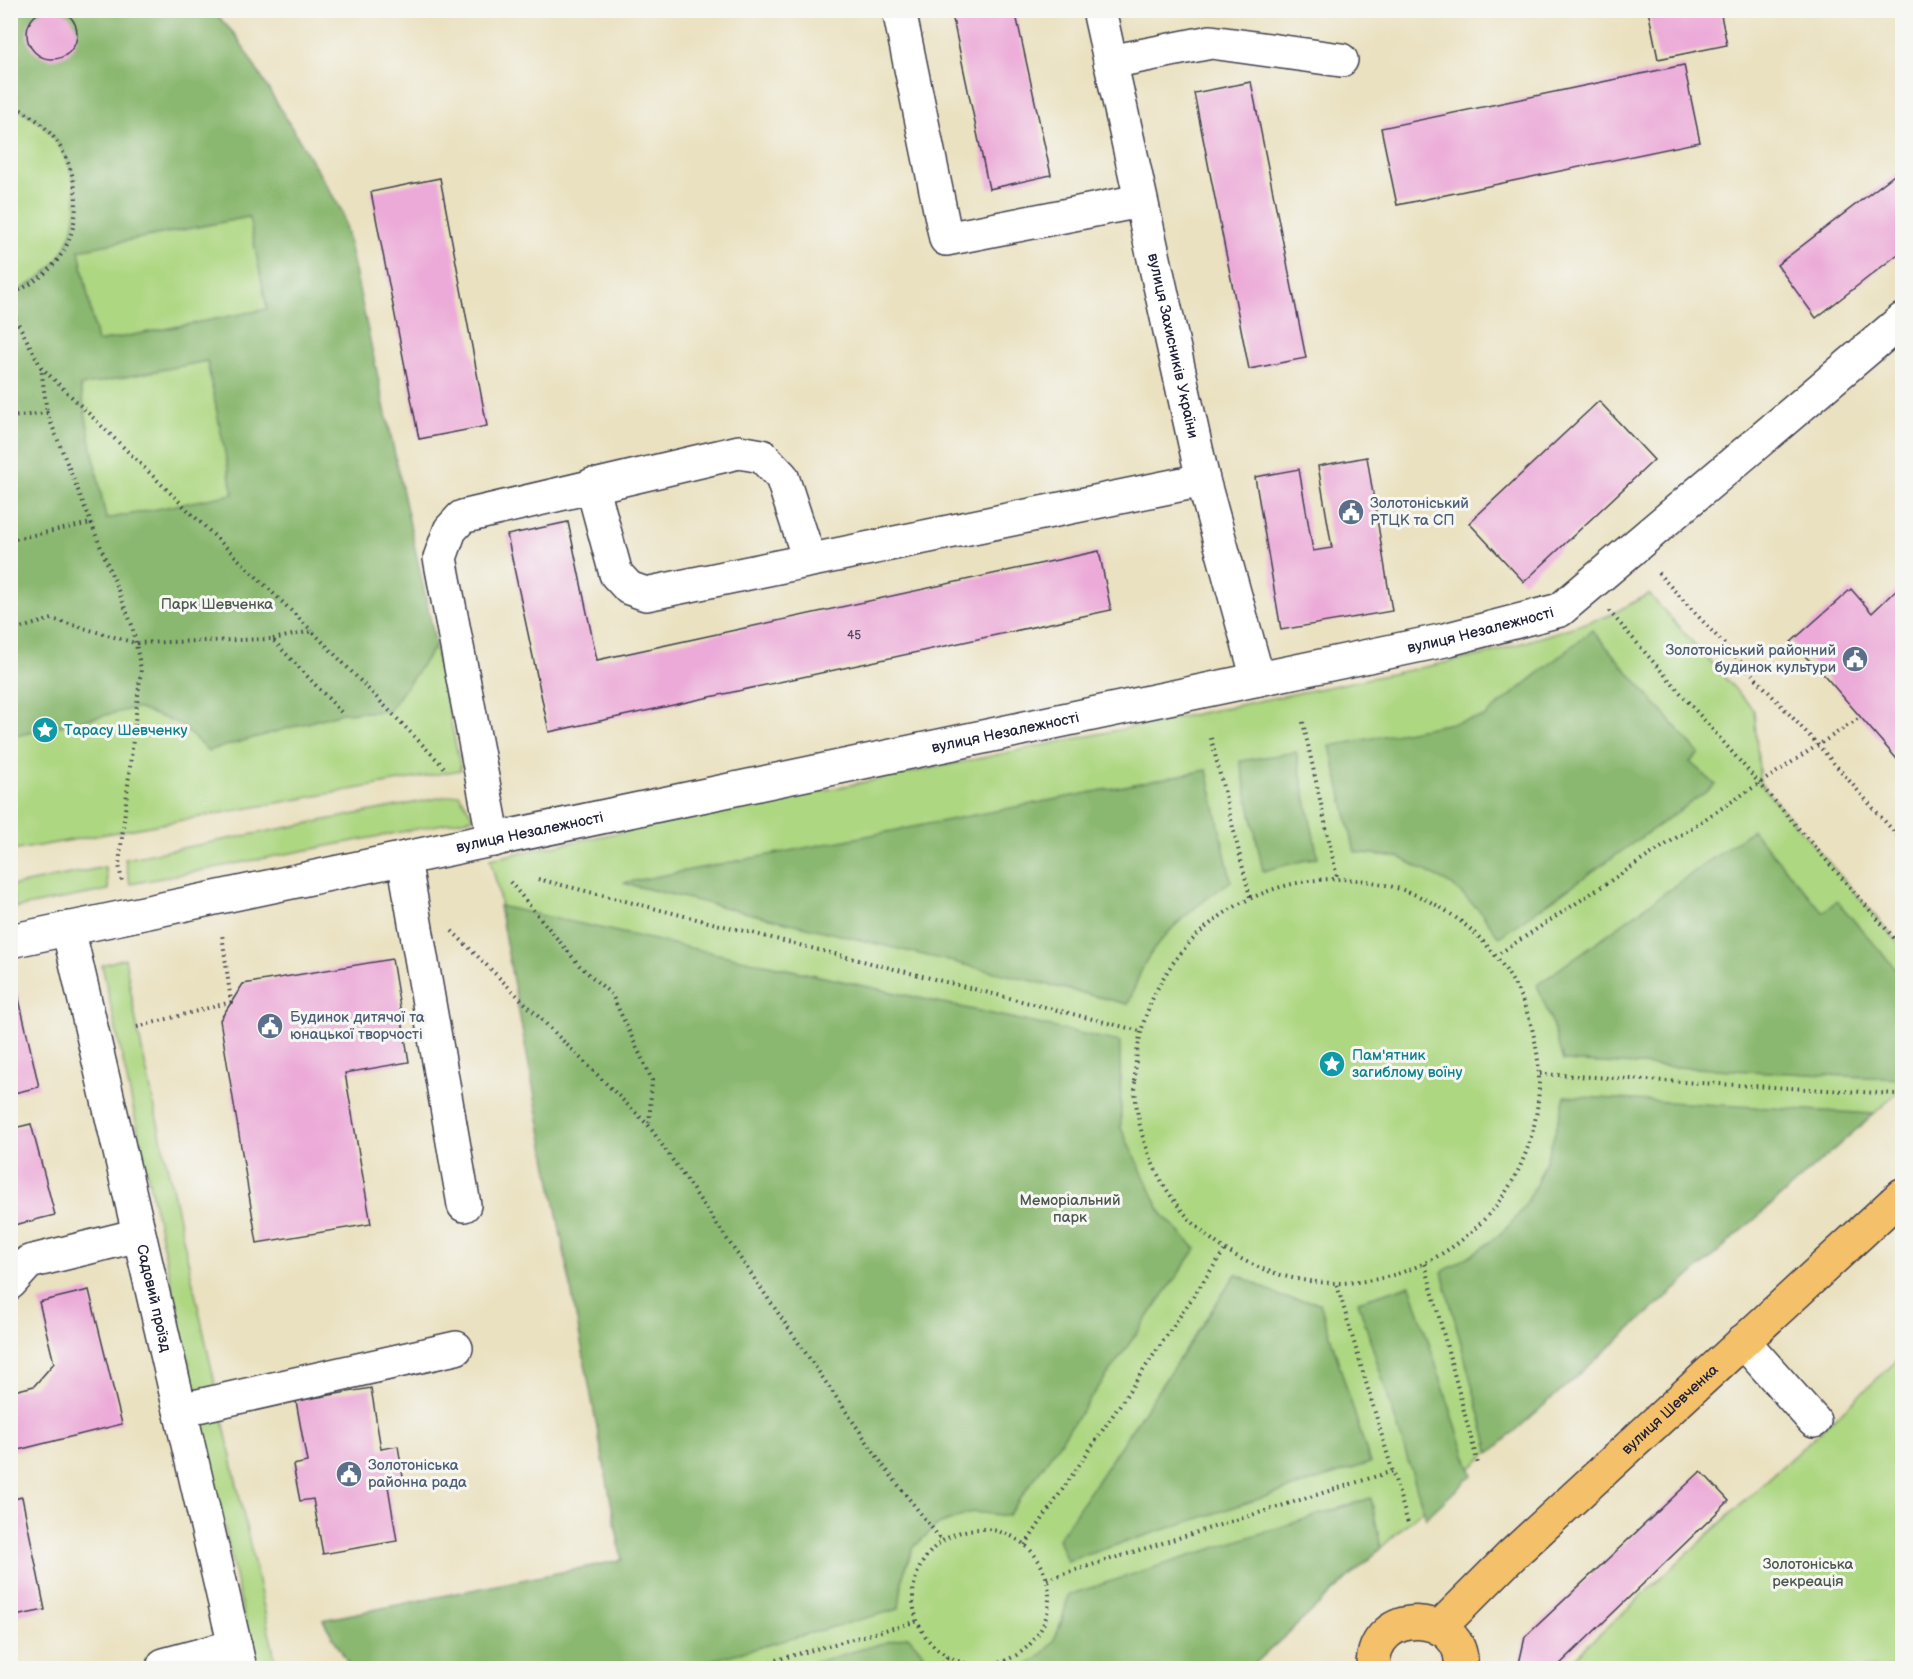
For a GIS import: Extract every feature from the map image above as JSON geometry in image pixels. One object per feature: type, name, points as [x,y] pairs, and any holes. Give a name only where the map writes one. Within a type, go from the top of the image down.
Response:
[{"type":"main road","name":"вулиця Шевченка","points":[[1439,1628],[1512,1555],[1902,1195]]},
{"type":"main road","points":[[1352,1668],[1375,1657],[1386,1634],[1405,1624],[1426,1623],[1439,1628],[1450,1637],[1458,1649],[1461,1668]]},
{"type":"street","points":[[899,10],[946,239],[1140,201]]},
{"type":"street","name":"вулиця Захисників України","points":[[1099,10],[1203,480],[1258,678]]},
{"type":"street","points":[[1110,62],[1211,42],[1341,60]]},
{"type":"street","name":"вулиця Незалежності","points":[[10,941],[68,928],[407,874],[494,840],[1445,640],[1560,610],[1902,320]]},
{"type":"street","points":[[494,840],[440,558],[450,530],[462,517],[739,452],[762,456],[782,477],[809,559]]},
{"type":"street","points":[[592,485],[616,574],[629,588],[646,594],[1203,480]]},
{"type":"street","points":[[407,874],[464,1205]]},
{"type":"street","name":"Садовий проїзд","points":[[68,928],[238,1657]]},
{"type":"street","points":[[10,1282],[29,1262],[140,1235]]},
{"type":"street","points":[[1743,1341],[1814,1421]]},
{"type":"street","points":[[180,1410],[456,1348]]},
{"type":"street","points":[[159,1667],[238,1657]]},
{"type":"path","points":[[10,105],[45,126],[66,154],[76,188],[74,223],[61,256],[37,282],[10,295]]},
{"type":"path","points":[[10,308],[41,367],[312,631],[445,769]]},
{"type":"path","points":[[41,367],[48,413],[132,625],[141,669],[119,864],[122,884]]},
{"type":"path","points":[[10,417],[48,413]]},
{"type":"path","points":[[10,540],[91,523]]},
{"type":"path","points":[[1634,548],[1818,745],[1902,841]]},
{"type":"path","points":[[1607,609],[1902,948]]},
{"type":"path","points":[[10,631],[52,619],[135,643],[272,639],[312,631]]},
{"type":"path","points":[[272,639],[342,713]]},
{"type":"path","points":[[1500,953],[1861,717]]},
{"type":"path","points":[[1303,722],[1337,877]]},
{"type":"path","points":[[1211,738],[1250,897]]},
{"type":"path","points":[[407,874],[649,1126],[885,1468],[942,1541]]},
{"type":"path","points":[[1337,877],[1391,884],[1441,906],[1500,953],[1533,1027],[1540,1074],[1533,1132],[1511,1186],[1474,1232],[1425,1264],[1382,1279],[1337,1285],[1278,1276],[1224,1251],[1178,1209],[1147,1154],[1134,1093],[1140,1031],[1163,976],[1200,930],[1250,897],[1293,882],[1337,877]]},
{"type":"path","points":[[538,879],[1140,1031]]},
{"type":"path","points":[[510,882],[580,966],[612,995],[652,1080],[649,1126]]},
{"type":"path","points":[[137,1027],[231,1002],[222,934]]},
{"type":"path","points":[[1540,1074],[1897,1094]]},
{"type":"path","points":[[1025,1545],[1224,1251]]},
{"type":"path","points":[[1425,1264],[1478,1464]]},
{"type":"path","points":[[1337,1285],[1408,1523]]},
{"type":"path","points":[[1047,1579],[1393,1471]]},
{"type":"path","points":[[984,1528],[1006,1533],[1025,1545],[1039,1560],[1047,1579],[1049,1602],[1044,1625],[1030,1644],[1012,1658],[989,1667],[968,1664],[948,1656],[930,1641],[918,1621],[914,1599],[916,1577],[926,1557],[942,1541],[962,1532],[984,1528]]},
{"type":"path","points":[[747,1668],[918,1621]]},
{"type":"path","points":[[939,1668],[948,1656]]},
{"type":"green space","name":"Парк Шевченка","points":[[11,10],[213,11],[237,37],[342,211],[436,645],[389,711],[342,713],[208,751],[178,723],[136,708],[11,737],[11,295],[45,273],[61,255],[70,237],[75,219],[76,199],[67,161],[58,144],[31,116],[11,105]],"holes":[[[249,217],[267,309],[97,342],[79,250]],[[207,361],[233,494],[106,519],[80,386]]]},
{"type":"green space","name":"Парк Шевченка","points":[[11,11],[213,11],[237,37],[388,422],[461,770],[11,851]]},
{"type":"green space","name":"Меморіальний парк","points":[[1649,594],[1754,710],[1760,783],[1902,947],[1902,1089],[1408,1523],[1250,1668],[351,1668],[323,1620],[622,1560],[497,885],[490,859],[1483,655],[1608,616]]},
{"type":"green space","points":[[1592,630],[1699,754],[1690,762],[1716,785],[1499,937],[1480,911],[1452,885],[1399,857],[1355,852],[1330,746],[1484,717]]},
{"type":"green space","points":[[1296,752],[1318,857],[1263,871],[1240,761]]},
{"type":"green space","points":[[1207,770],[1231,881],[1196,907],[1163,938],[1146,961],[1128,1004],[623,883]]},
{"type":"green space","points":[[459,794],[474,818],[130,884],[125,859]]},
{"type":"green space","points":[[1752,830],[1823,912],[1837,901],[1902,976],[1902,1079],[1563,1061],[1551,1020],[1537,985]]},
{"type":"green space","points":[[105,867],[109,890],[15,908],[11,886]]},
{"type":"green space","points":[[499,906],[1120,1042],[1121,1128],[1162,1214],[1196,1249],[1008,1516],[973,1512],[936,1526],[913,1548],[903,1576],[899,1609],[684,1668],[351,1668],[323,1620],[622,1560]]},
{"type":"green space","points":[[125,958],[137,1027],[277,1668],[255,1668],[102,965]]},
{"type":"green space","points":[[1565,1096],[1874,1114],[1490,1453],[1442,1272],[1489,1243],[1514,1220],[1523,1208],[1546,1161]]},
{"type":"green space","points":[[1236,1274],[1282,1297],[1320,1303],[1370,1463],[1067,1561],[1058,1539]]},
{"type":"green space","points":[[1410,1285],[1472,1475],[1426,1518],[1358,1301]]},
{"type":"green space","name":"Золотоніська рекреація","points":[[1902,1356],[1902,1668],[1563,1668]]},
{"type":"green space","points":[[1371,1498],[1381,1548],[1250,1668],[1020,1668],[1041,1656],[1054,1639],[1063,1618],[1068,1595]]},
{"type":"green space","points":[[908,1636],[923,1653],[913,1668],[795,1668]]},
{"type":"building","points":[[47,9],[57,9],[70,16],[77,29],[77,39],[70,52],[57,59],[47,59],[38,55],[31,48],[27,39],[27,29],[31,20],[38,13]]},
{"type":"building","points":[[951,10],[1015,10],[1051,175],[989,189]]},
{"type":"building","points":[[1648,10],[1720,10],[1727,45],[1658,59]]},
{"type":"building","points":[[1684,65],[1700,142],[1397,205],[1381,128]]},
{"type":"building","points":[[1251,82],[1306,358],[1249,369],[1194,93]]},
{"type":"building","points":[[1902,169],[1902,251],[1816,318],[1777,265]]},
{"type":"building","points":[[440,178],[487,426],[419,439],[371,192]]},
{"type":"building","points":[[1599,401],[1654,460],[1524,582],[1469,523]]},
{"type":"building","name":"Золотоніський РТЦК та СП","points":[[1367,457],[1392,611],[1281,630],[1255,477],[1299,469],[1313,551],[1332,548],[1318,466]]},
{"type":"building","points":[[568,522],[597,660],[1099,551],[1111,610],[549,732],[507,535]]},
{"type":"building","name":"Золотоніський районний будинок культури","points":[[1902,584],[1902,765],[1825,676],[1791,642],[1851,589],[1872,613]]},
{"type":"building","points":[[392,959],[409,1062],[345,1073],[371,1224],[257,1243],[220,1020],[243,984]]},
{"type":"building","points":[[17,990],[39,1087],[10,1094],[10,991]]},
{"type":"building","points":[[31,1124],[55,1215],[10,1226],[10,1129]]},
{"type":"building","points":[[89,1290],[122,1424],[10,1452],[10,1392],[34,1386],[54,1363],[39,1302]]},
{"type":"building","name":"Золотоніська районна рада","points":[[371,1388],[381,1449],[398,1446],[404,1483],[388,1486],[397,1541],[323,1554],[313,1499],[300,1501],[293,1465],[307,1462],[296,1401]]},
{"type":"building","points":[[1701,1471],[1729,1501],[1556,1668],[1518,1668],[1525,1637]]},
{"type":"building","points":[[22,1497],[45,1610],[10,1617],[10,1500]]},
{"type":"place","name":"Золотоніський РТЦК та СП","points":[[1351,512]]},
{"type":"place","name":"Золотоніський районний будинок культури","points":[[1855,659]]},
{"type":"place","name":"Тарасу Шевченку","points":[[45,730]]},
{"type":"place","name":"Будинок дитячої та юнацької творчості","points":[[270,1026]]},
{"type":"place","name":"Пам'ятник загиблому воїну","points":[[1332,1064]]},
{"type":"place","name":"Золотоніська районна рада","points":[[349,1474]]}]
